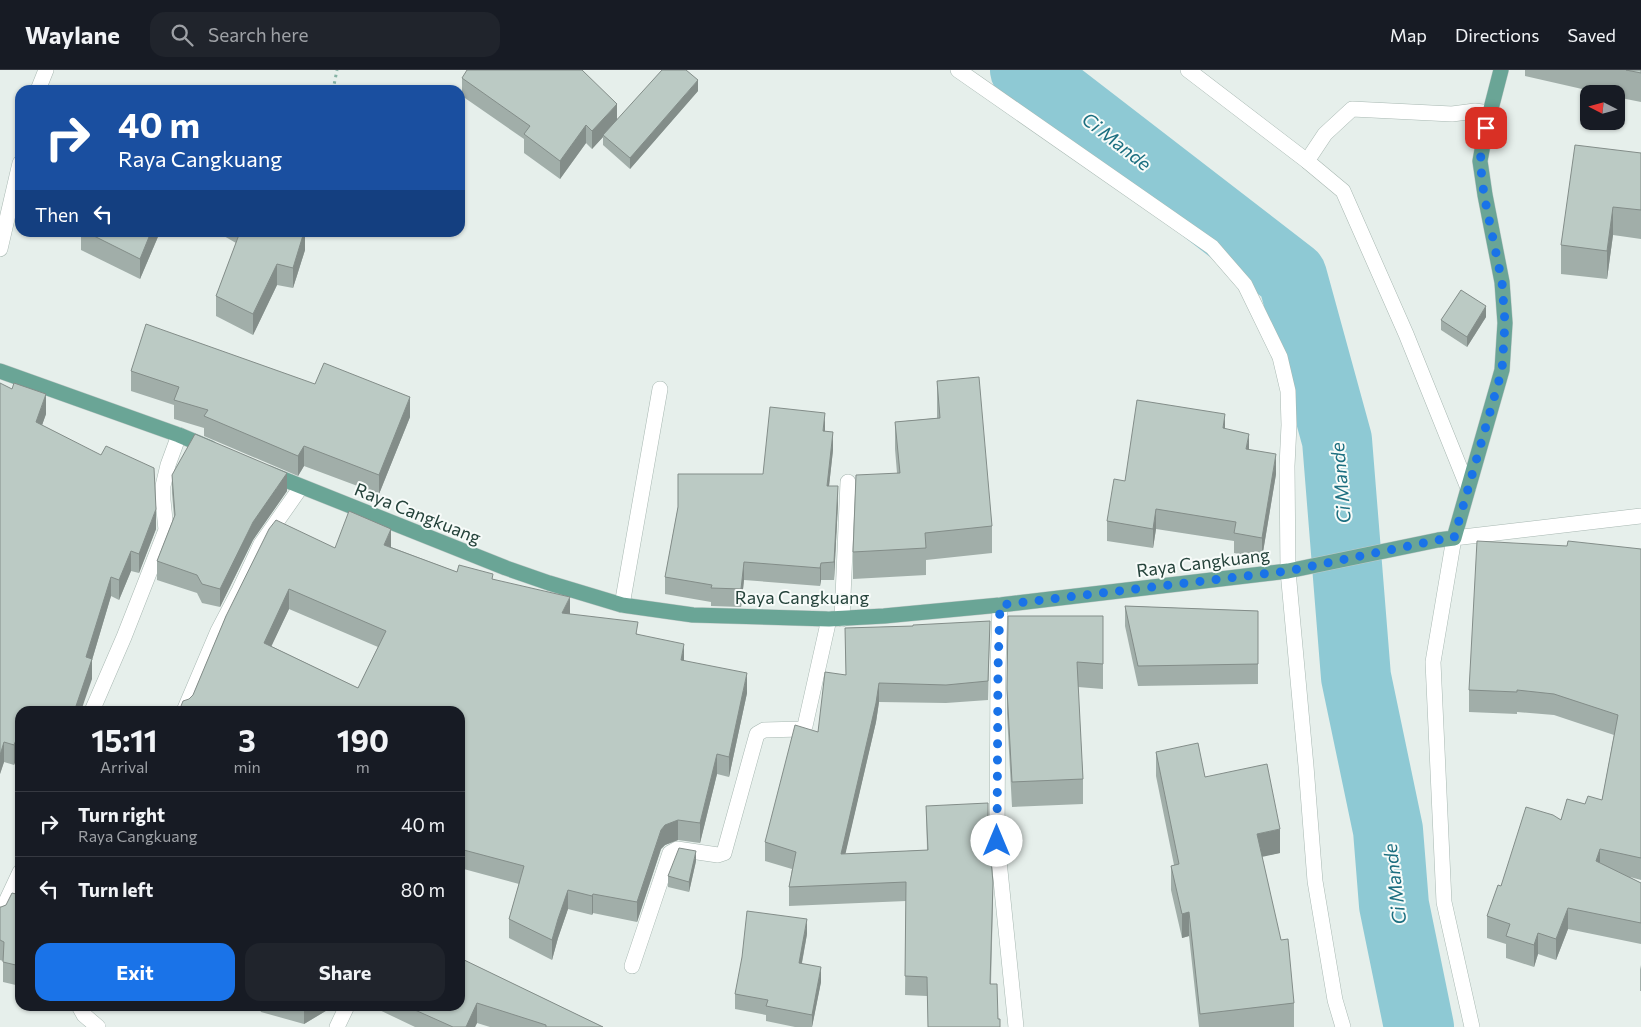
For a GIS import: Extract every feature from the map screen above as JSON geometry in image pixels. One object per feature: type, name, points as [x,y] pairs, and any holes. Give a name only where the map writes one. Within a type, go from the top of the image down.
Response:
[{"type":"main road","points":[[1454,538],[1502,370],[1505,323],[1502,282],[1484,195],[1480,161],[1501,70]]},
{"type":"main road","points":[[0,371],[179,435],[222,454]]},
{"type":"main road","name":"Raya Cangkuang","points":[[257,468],[549,584],[622,605],[693,615],[835,619],[1000,605],[1288,571],[1454,538]]},
{"type":"street","points":[[40,85],[46,70]]},
{"type":"street","points":[[958,70],[1212,247],[1245,285],[1280,357],[1288,392],[1288,571],[1315,881],[1335,1000],[1343,1027]]},
{"type":"street","points":[[1188,70],[1343,191],[1406,334],[1468,488]]},
{"type":"street","points":[[1307,161],[1325,134],[1352,109],[1452,114],[1475,111],[1490,113]]},
{"type":"street","points":[[0,249],[15,184]]},
{"type":"street","points":[[622,605],[660,389]]},
{"type":"street","points":[[94,706],[124,638],[164,536],[166,518],[163,500],[164,486],[168,465],[179,435]]},
{"type":"street","points":[[632,966],[670,853],[677,848],[718,855],[724,854],[757,734],[764,730],[801,729],[805,726],[835,619],[848,482]]},
{"type":"street","points":[[186,706],[218,631],[261,544],[301,487]]},
{"type":"street","name":"Raya Cangkuang","points":[[1454,538],[1641,516]]},
{"type":"street","points":[[1454,538],[1434,672],[1444,902],[1472,1027]]},
{"type":"street","points":[[1000,605],[997,841],[1016,1027]]},
{"type":"street","points":[[0,918],[15,883]]},
{"type":"street","points":[[82,1011],[98,1027]]},
{"type":"street","points":[[337,1027],[345,1011]]},
{"type":"path","points":[[334,85],[337,70]]},
{"type":"building","points":[[467,70],[582,70],[617,104],[592,131],[586,125],[560,161],[524,134],[530,126],[462,78]]},
{"type":"building","points":[[662,70],[686,70],[698,80],[630,158],[603,135]]},
{"type":"building","points":[[1626,70],[1641,70],[1641,73]]},
{"type":"building","points":[[1575,145],[1641,153],[1641,210],[1613,207],[1607,251],[1561,245]]},
{"type":"building","points":[[96,237],[149,237],[140,259]]},
{"type":"building","points":[[238,237],[302,237],[293,268],[277,264],[253,314],[216,296]]},
{"type":"building","points":[[1461,290],[1486,306],[1467,337],[1441,320]]},
{"type":"building","points":[[146,324],[315,384],[324,363],[410,397],[379,475],[304,446],[298,456],[204,416],[208,410],[174,400],[179,387],[131,371]]},
{"type":"building","points":[[979,377],[992,526],[925,533],[926,548],[853,552],[856,475],[900,473],[895,422],[940,418],[937,381]]},
{"type":"building","points":[[0,383],[12,389],[14,383],[46,394],[36,422],[101,455],[106,446],[154,468],[156,509],[139,554],[131,551],[119,580],[111,577],[86,657],[92,659],[76,706],[15,706],[15,742],[14,745],[4,742],[0,755]]},
{"type":"building","points":[[1137,400],[1225,414],[1223,428],[1249,434],[1246,449],[1276,454],[1262,538],[1234,533],[1236,522],[1156,509],[1153,529],[1107,521],[1114,479],[1125,481]]},
{"type":"building","points":[[770,407],[825,413],[823,431],[833,432],[827,486],[838,486],[834,562],[821,563],[820,568],[744,562],[741,589],[711,588],[712,585],[665,577],[678,507],[678,474],[763,474]]},
{"type":"building","points":[[195,434],[287,473],[253,522],[220,589],[202,584],[197,575],[157,561],[175,515],[172,475]]},
{"type":"building","points":[[349,511],[391,529],[384,545],[457,572],[459,565],[493,574],[492,579],[570,597],[562,613],[638,622],[636,634],[684,644],[681,660],[747,673],[729,757],[717,754],[700,823],[678,820],[665,825],[661,830],[637,902],[593,894],[592,896],[568,890],[552,940],[509,919],[524,866],[465,850],[465,706],[181,706],[183,701],[193,695],[226,616],[269,529],[276,520],[335,548]],"holes":[[[289,589],[386,631],[358,688],[264,643]]]},
{"type":"building","points":[[1477,541],[1567,546],[1568,541],[1641,549],[1641,858],[1600,849],[1596,861],[1641,883],[1641,923],[1568,908],[1556,939],[1538,933],[1534,945],[1506,936],[1510,924],[1487,916],[1498,885],[1501,886],[1526,807],[1553,815],[1561,820],[1567,799],[1585,804],[1588,796],[1602,800],[1618,715],[1554,694],[1517,690],[1517,692],[1469,690]]},
{"type":"building","points":[[1125,606],[1258,611],[1258,664],[1138,666]]},
{"type":"building","points":[[1008,616],[1103,616],[1103,664],[1077,662],[1083,779],[1012,782],[1007,689]]},
{"type":"building","points":[[990,621],[988,681],[946,685],[879,683],[841,854],[928,850],[926,806],[988,803],[993,883],[990,984],[997,984],[1000,1027],[928,1027],[927,977],[905,976],[906,882],[789,887],[796,852],[765,842],[795,725],[818,732],[825,672],[846,675],[845,628]]},
{"type":"building","points":[[1198,743],[1205,777],[1267,764],[1280,829],[1257,834],[1281,940],[1288,939],[1294,1003],[1200,1014],[1189,912],[1182,914],[1171,866],[1179,864],[1156,752]]},
{"type":"building","points":[[679,848],[696,851],[689,882],[668,876]]},
{"type":"building","points":[[12,893],[15,894],[15,965],[3,962],[4,942],[0,940],[0,907],[6,905]]},
{"type":"building","points":[[747,911],[807,919],[799,963],[821,967],[812,1015],[766,1006],[768,1000],[735,994],[742,957]]},
{"type":"building","points":[[465,960],[603,1027],[546,1027],[546,1025],[477,1003],[466,1027],[453,1027],[417,1011],[465,1011]]},
{"type":"waterway","name":"Ci Mande","points":[[1025,70],[1292,276],[1337,440],[1356,677],[1388,830],[1394,905],[1419,1027]]},
{"type":"route","points":[[997,841],[1000,605],[1288,571],[1454,538],[1502,370],[1505,323],[1502,282],[1484,195],[1480,161],[1486,128]]}]
